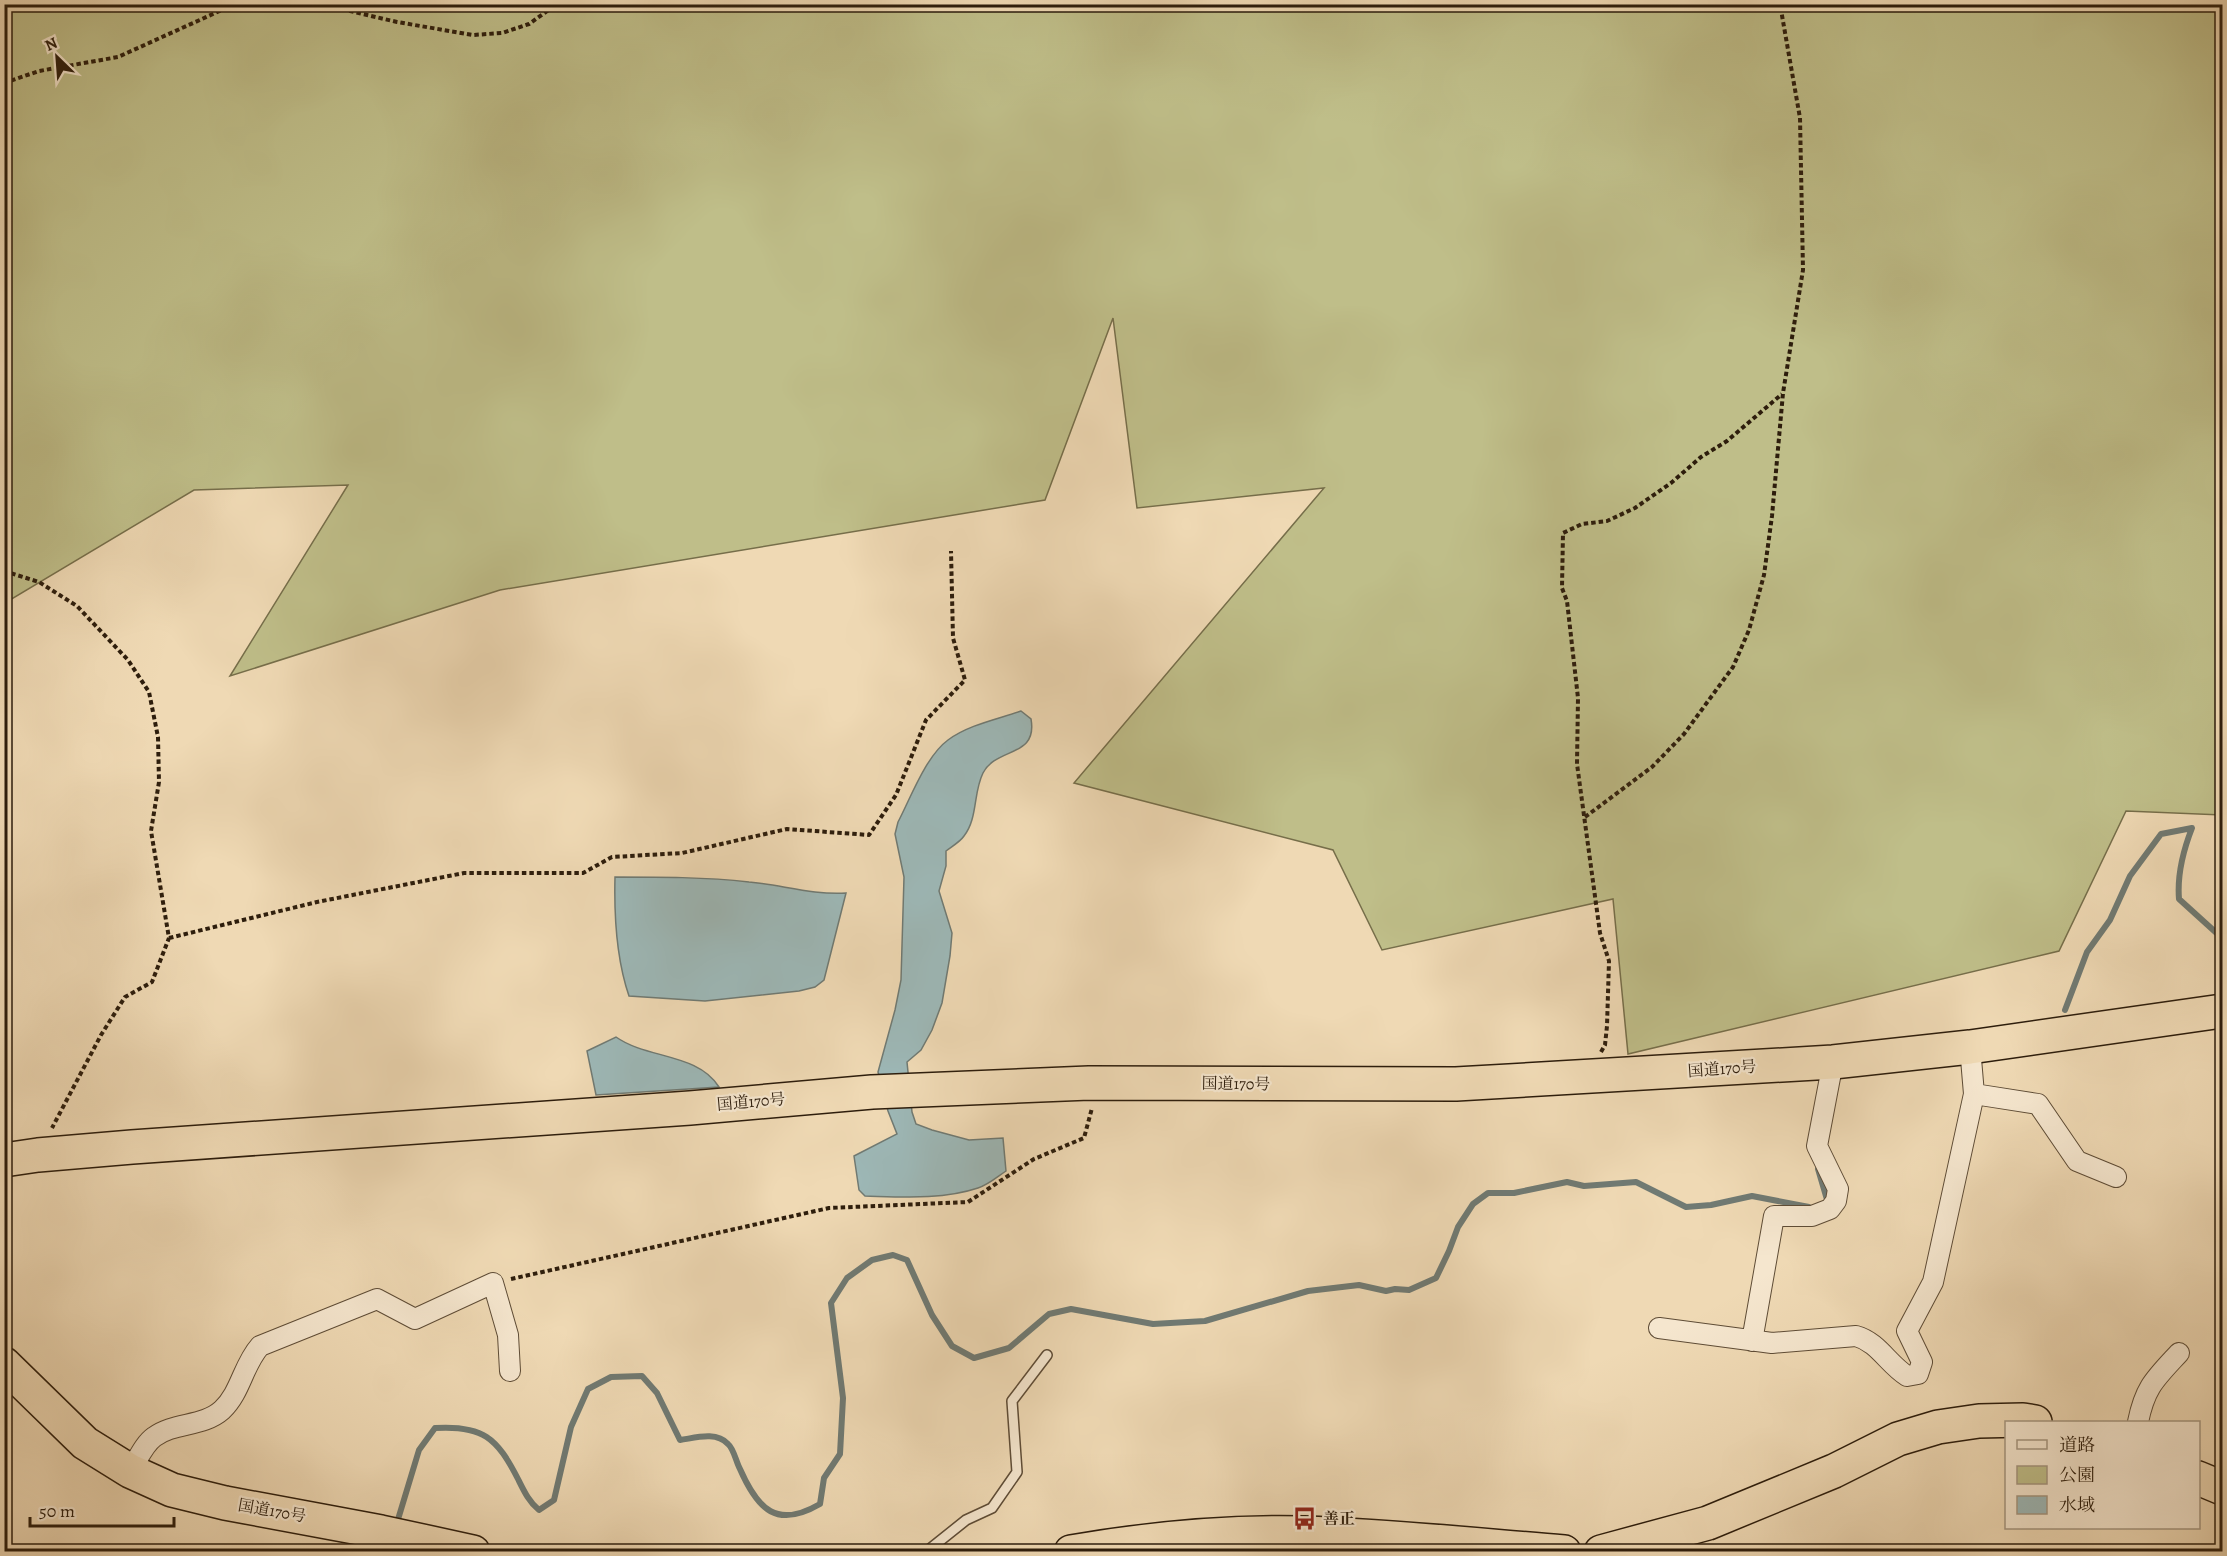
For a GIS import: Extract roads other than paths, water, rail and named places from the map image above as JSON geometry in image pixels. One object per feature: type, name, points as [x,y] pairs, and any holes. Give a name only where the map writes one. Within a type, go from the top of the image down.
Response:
[{"type":"highway","name":"国道170号","points":[[4,1160],[38,1155],[927,1089],[1099,1083],[1444,1084],[1833,1062],[1970,1047],[2223,1011]]},
{"type":"highway","name":"国道170号","points":[[4,1181],[74,1172],[248,1140]]},
{"type":"highway","name":"国道170号","points":[[4,1364],[85,1443],[130,1471],[172,1490],[225,1503],[473,1551]]},
{"type":"highway","points":[[1600,1551],[1708,1523],[1834,1471],[1898,1439],[1938,1426],[1979,1421],[2029,1421]]},
{"type":"highway","points":[[2200,1478],[2223,1488]]},
{"type":"highway","points":[[1071,1551],[1198,1536],[1301,1533],[1564,1551]]},
{"type":"street","points":[[1659,1328],[1772,1343],[1856,1336],[1869,1340],[1894,1368],[1907,1376],[1918,1374],[1922,1362],[1907,1331],[1933,1282],[1974,1094],[1970,1047]]},
{"type":"street","points":[[1752,1341],[1774,1216],[1812,1216],[1830,1209],[1836,1201],[1838,1189],[1817,1146],[1833,1062]]},
{"type":"street","points":[[1974,1094],[2038,1104],[2077,1161],[2115,1177]]},
{"type":"street","points":[[130,1471],[151,1439],[164,1431],[210,1418],[221,1411],[234,1397],[252,1355],[260,1346],[377,1299],[415,1319],[493,1283],[508,1335],[510,1371]]},
{"type":"street","points":[[2138,1421],[2141,1405],[2149,1386],[2179,1353]]},
{"type":"lane","points":[[926,1551],[966,1520],[992,1508],[1017,1472],[1012,1401],[1047,1355]]},
{"type":"water","points":[[1021,711],[1031,719],[1028,740],[1014,751],[997,759],[983,773],[968,829],[960,840],[946,851],[946,866],[939,891],[952,933],[942,1003],[932,1030],[921,1050],[907,1062],[912,1112],[916,1124],[969,1140],[1003,1138],[1006,1171],[982,1187],[964,1192],[922,1197],[865,1196],[859,1190],[854,1156],[897,1134],[888,1111],[878,1072],[901,980],[904,877],[895,834],[898,822],[920,778],[940,747],[965,730]]},
{"type":"water","points":[[615,877],[716,879],[761,883],[821,893],[846,893],[824,980],[815,987],[799,991],[705,1001],[629,996],[621,967],[617,937]]},
{"type":"water","points":[[616,1037],[628,1044],[698,1068],[710,1076],[719,1087],[596,1095],[587,1051]]},
{"type":"waterway","points":[[2065,1010],[2087,952],[2110,920],[2130,876],[2161,834],[2192,828],[2181,863],[2179,899],[2222,938]]},
{"type":"waterway","points":[[1818,1169],[1827,1204]]},
{"type":"waterway","points":[[396,1526],[419,1450],[435,1428],[465,1429],[487,1437],[503,1453],[535,1507],[539,1510],[554,1500],[571,1427],[588,1389],[611,1377],[642,1376],[657,1393],[680,1440],[711,1436],[728,1444],[754,1495],[771,1511],[781,1515],[792,1515],[820,1504],[824,1478],[840,1454],[843,1398],[831,1303],[847,1278],[872,1260],[893,1255],[907,1260],[932,1315],[952,1346],[974,1358],[1009,1348],[1049,1314],[1071,1309],[1153,1324],[1205,1321],[1308,1291],[1359,1285],[1386,1291],[1409,1290],[1436,1278],[1458,1227],[1473,1204],[1488,1193],[1514,1193],[1567,1182],[1584,1186],[1636,1182],[1686,1207],[1711,1205],[1752,1196],[1809,1207]]},
{"type":"place","name":"善正","points":[[1305,1519]]}]
